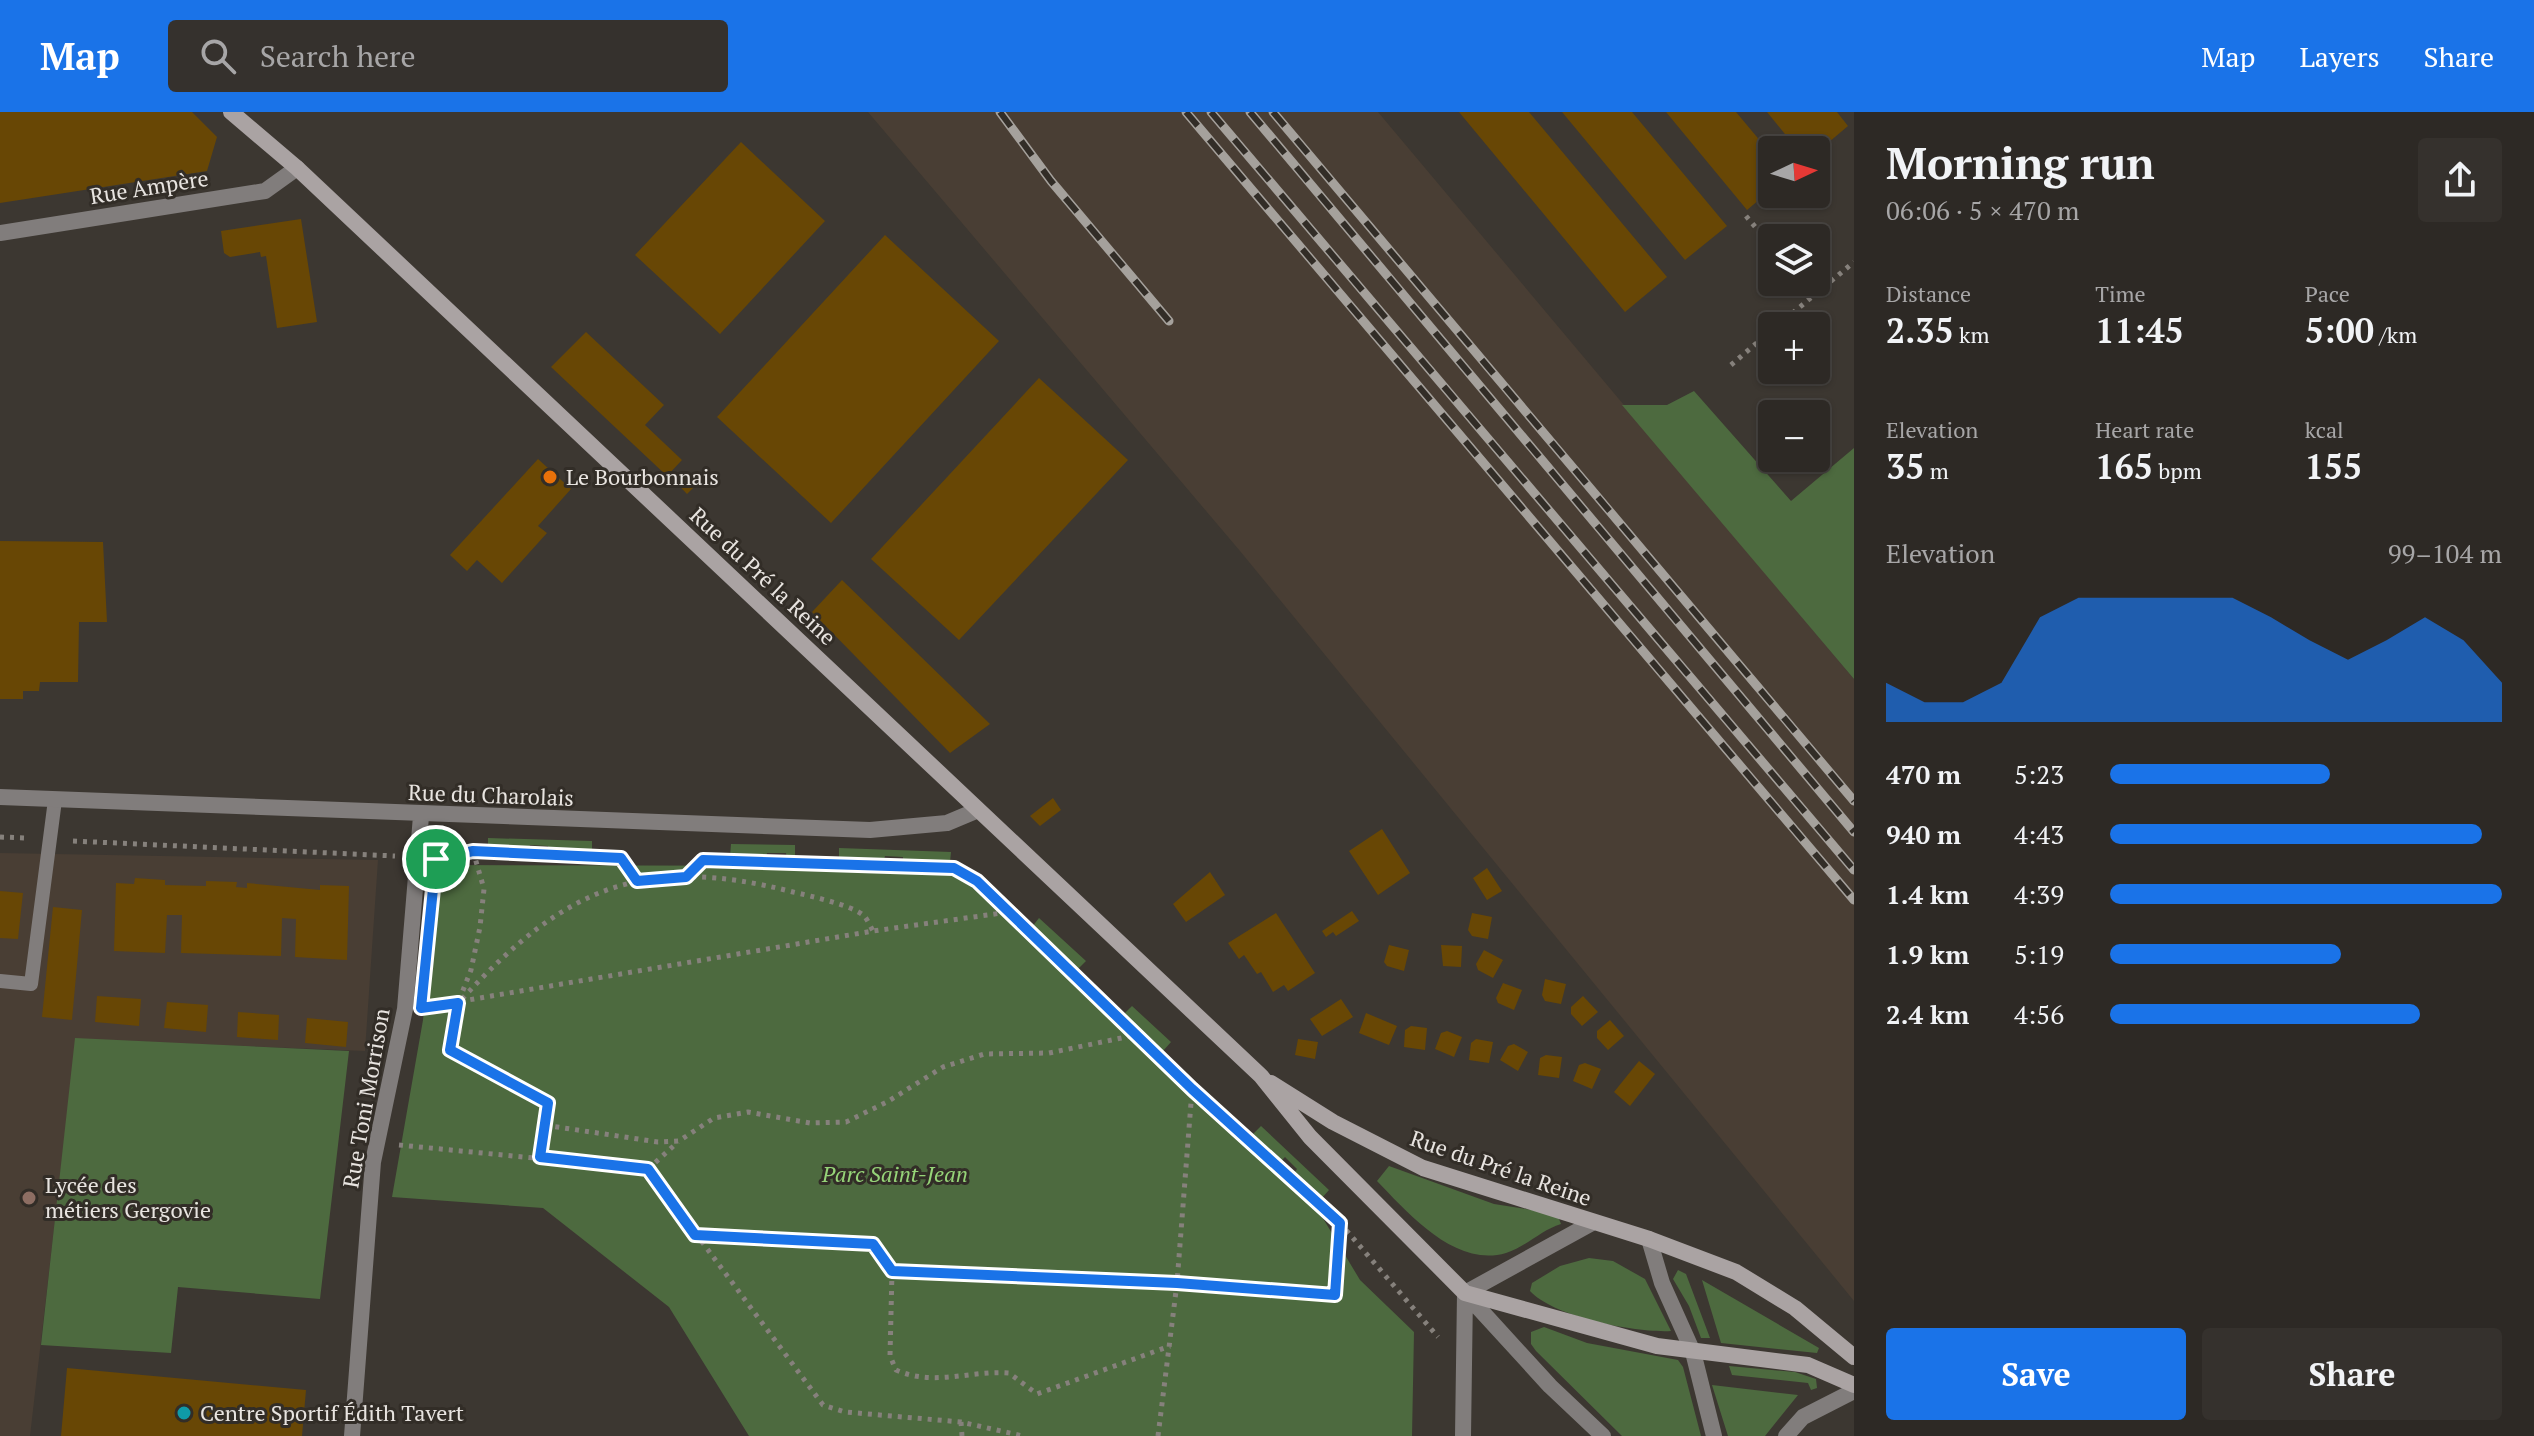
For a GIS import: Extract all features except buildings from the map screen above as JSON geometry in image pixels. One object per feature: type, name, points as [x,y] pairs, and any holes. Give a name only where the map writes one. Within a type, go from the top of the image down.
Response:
[{"type":"main road","name":"Rue du Pré la Reine","points":[[231,112],[297,168],[1261,1076],[1310,1137],[1465,1293],[1630,1339],[1693,1352],[1808,1365],[1854,1388]]},
{"type":"main road","name":"Rue du Pré la Reine","points":[[1261,1076],[1333,1122],[1423,1168],[1488,1190],[1545,1204],[1592,1223],[1711,1261],[1774,1293],[1854,1357]]},
{"type":"street","name":"Rue Ampère","points":[[0,233],[265,191],[297,168]]},
{"type":"street","name":"Rue du Charolais","points":[[0,797],[421,816],[870,830],[947,823],[978,810]]},
{"type":"street","name":"Rue Toni Morrison","points":[[352,1436],[373,1162],[405,1009],[421,816]]},
{"type":"street","points":[[1463,1436],[1465,1293],[1592,1223]]},
{"type":"street","points":[[1649,1239],[1662,1283],[1693,1352],[1714,1436]]},
{"type":"street","name":"Rue du Pré la Reine","points":[[1465,1293],[1550,1386],[1603,1436]]},
{"type":"street","points":[[1786,1436],[1803,1417],[1854,1388]]},
{"type":"lane","points":[[0,981],[31,984],[55,800]]},
{"type":"path","points":[[1746,216],[1758,230]]},
{"type":"path","points":[[1830,282],[1854,262]]},
{"type":"path","points":[[1794,312],[1814,296]]},
{"type":"path","points":[[1731,365],[1758,342]]},
{"type":"path","points":[[0,837],[402,856]]},
{"type":"path","points":[[436,859],[473,851],[621,858],[637,881]]},
{"type":"path","points":[[473,851],[484,889],[471,970],[458,1003],[450,1050],[548,1103],[540,1157]]},
{"type":"path","points":[[686,877],[703,860],[954,868],[977,881],[1192,1089],[1340,1223],[1438,1335],[1438,1350]]},
{"type":"path","points":[[458,1003],[510,948],[538,924],[592,894],[637,881],[686,877],[758,885],[814,898],[863,915],[873,931]]},
{"type":"path","points":[[422,993],[421,1008],[873,931],[1009,912]]},
{"type":"path","points":[[648,1169],[679,1141],[714,1118],[748,1112],[810,1123],[846,1122],[943,1067],[970,1058],[1011,1052],[1049,1053],[1136,1035]]},
{"type":"path","points":[[1158,1436],[1177,1283],[1192,1089]]},
{"type":"path","points":[[544,1125],[643,1141],[679,1141]]},
{"type":"path","points":[[395,1145],[648,1169],[823,1405],[845,1412],[961,1422],[1023,1436]]},
{"type":"path","points":[[892,1271],[1177,1283],[1335,1295],[1340,1223]]},
{"type":"path","points":[[695,1235],[873,1244],[892,1271],[890,1356],[896,1370],[926,1380],[1009,1373],[1037,1394],[1170,1346]]},
{"type":"path","points":[[961,1422],[962,1436]]},
{"type":"shaded area","points":[[868,112],[1378,112],[1854,679],[1854,1301],[1240,551]]},
{"type":"shaded area","name":"Lycée des métiers Gergovie","points":[[0,853],[378,860],[365,1051],[76,1039],[30,1436],[0,1436]]},
{"type":"green space","points":[[1694,391],[1758,464],[1758,472],[1765,472],[1791,501],[1825,472],[1830,472],[1830,468],[1854,448],[1854,679],[1622,405],[1667,405]]},
{"type":"green space","points":[[488,838],[592,841],[592,851],[548,850],[548,846],[530,845],[529,849],[488,848]]},
{"type":"green space","points":[[731,844],[795,845],[795,860],[787,860],[786,853],[767,853],[766,858],[730,857]]},
{"type":"green space","points":[[839,848],[951,852],[950,862],[903,862],[903,857],[885,856],[884,860],[839,859]]},
{"type":"green space","name":"Parc Saint-Jean","points":[[439,865],[948,866],[1002,913],[1205,1110],[1321,1215],[1360,1280],[1414,1332],[1412,1436],[749,1436],[669,1307],[543,1208],[392,1197],[423,1020]]},
{"type":"green space","points":[[1039,918],[1086,961],[1078,969],[1032,927]]},
{"type":"green space","points":[[1132,1006],[1171,1042],[1163,1051],[1124,1014]]},
{"type":"green space","points":[[75,1038],[349,1051],[320,1299],[178,1287],[171,1353],[41,1345]]},
{"type":"green space","points":[[1261,1126],[1329,1190],[1321,1199],[1294,1173],[1297,1169],[1285,1157],[1280,1162],[1252,1135]]},
{"type":"green space","points":[[1389,1166],[1494,1204],[1557,1214],[1561,1224],[1506,1253],[1487,1256],[1469,1253],[1434,1235],[1377,1181]]},
{"type":"green space","points":[[1589,1258],[1613,1261],[1645,1279],[1671,1331],[1596,1322],[1557,1308],[1530,1291],[1532,1283],[1560,1266]]},
{"type":"green space","points":[[1678,1270],[1686,1274],[1710,1338],[1701,1338],[1689,1306],[1673,1279]]},
{"type":"green space","points":[[1702,1280],[1819,1348],[1817,1353],[1721,1343]]},
{"type":"green space","points":[[1544,1327],[1587,1343],[1678,1360],[1683,1367],[1701,1436],[1622,1436],[1536,1351],[1531,1344],[1531,1332]]},
{"type":"green space","points":[[1729,1366],[1795,1372],[1816,1379],[1817,1388],[1811,1390],[1808,1383],[1732,1375]]},
{"type":"green space","points":[[1712,1385],[1798,1395],[1765,1436],[1728,1436]]},
{"type":"railway","points":[[1000,112],[1051,181],[1169,321]]},
{"type":"railway","points":[[1186,112],[1854,900]]},
{"type":"railway","points":[[1211,112],[1854,870]]},
{"type":"railway","points":[[1250,112],[1854,832]]},
{"type":"railway","points":[[1273,112],[1854,801]]},
{"type":"place","name":"Le Bourbonnais","points":[[550,477]]},
{"type":"place","name":"Lycée des métiers Gergovie","points":[[29,1198]]},
{"type":"place","name":"Centre Sportif Édith Tavert","points":[[184,1413]]},
{"type":"route","points":[[473,851],[621,858],[637,881],[686,877],[703,860],[954,868],[977,881],[1192,1089],[1340,1223],[1335,1295],[1177,1283],[892,1271],[873,1244],[695,1235],[648,1169],[540,1157],[548,1103],[450,1050],[458,1003],[421,1008],[436,859],[473,851]]}]
